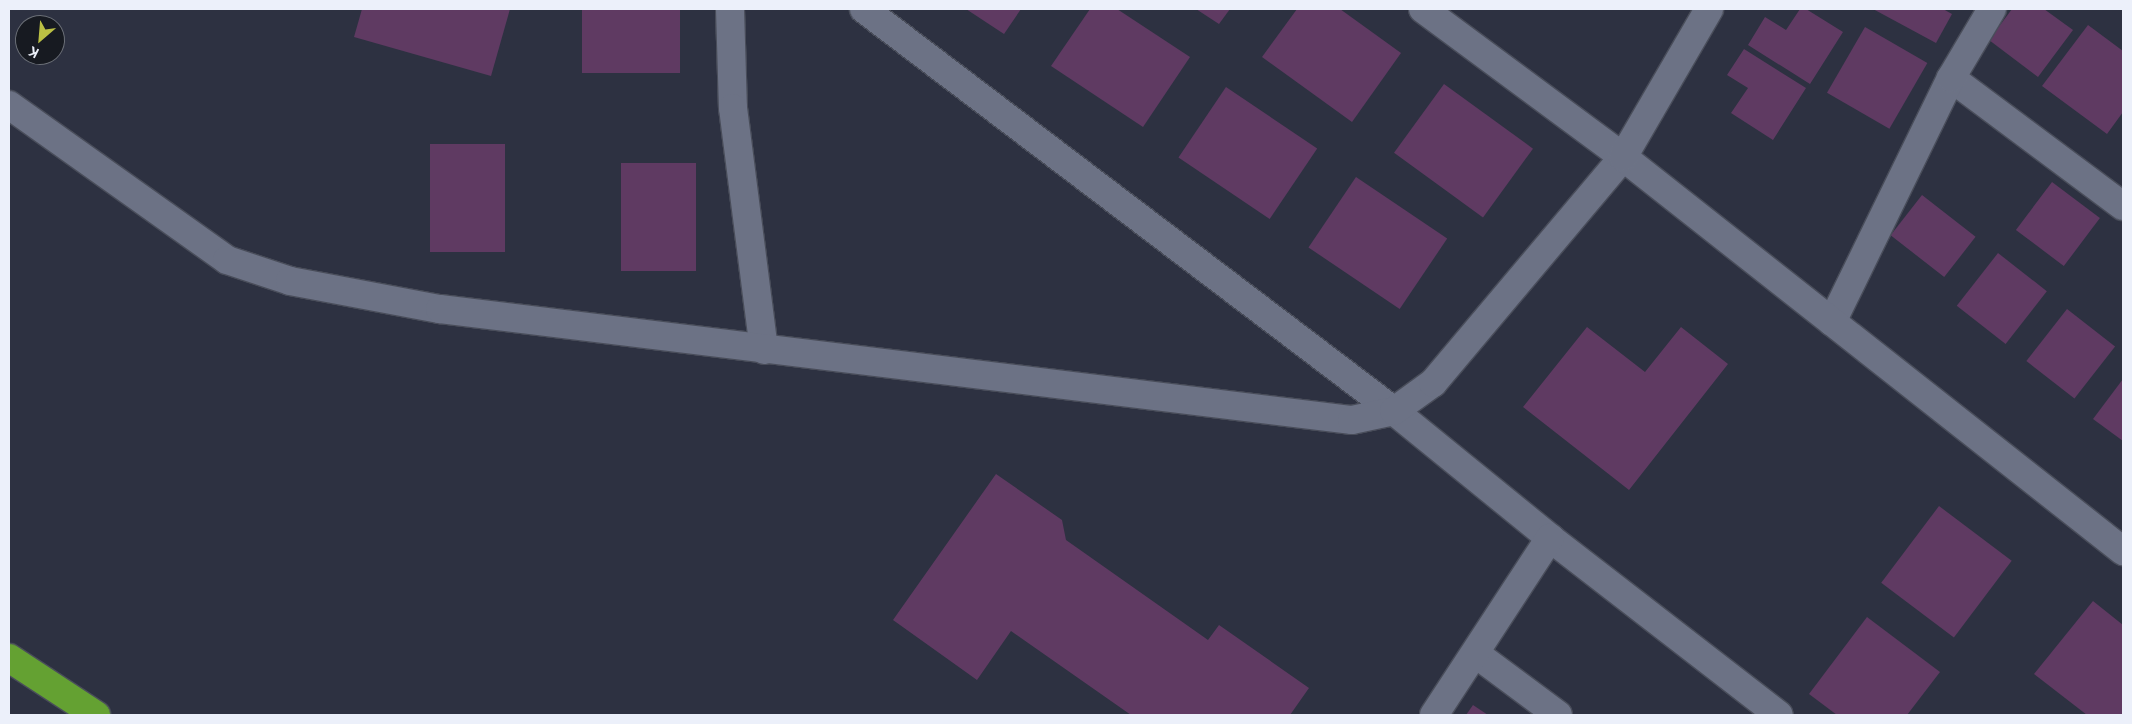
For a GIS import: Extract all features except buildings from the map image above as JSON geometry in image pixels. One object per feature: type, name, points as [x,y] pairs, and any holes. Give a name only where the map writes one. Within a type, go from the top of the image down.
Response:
[{"type":"highway","points":[[9,658],[96,715]]},
{"type":"street","points":[[730,9],[733,108],[764,350]]},
{"type":"street","points":[[864,9],[1394,410],[1550,538],[1779,715]]},
{"type":"street","points":[[1423,9],[1623,157],[2123,551]]},
{"type":"street","points":[[9,105],[227,260],[290,281],[440,309],[764,350],[1352,420],[1394,410],[1433,383],[1623,157],[1709,9]]},
{"type":"street","points":[[1832,322],[1951,78],[1992,9]]},
{"type":"street","points":[[1951,78],[2123,206]]},
{"type":"street","points":[[1434,715],[1476,654],[1550,538]]},
{"type":"street","points":[[1476,654],[1558,715]]}]
